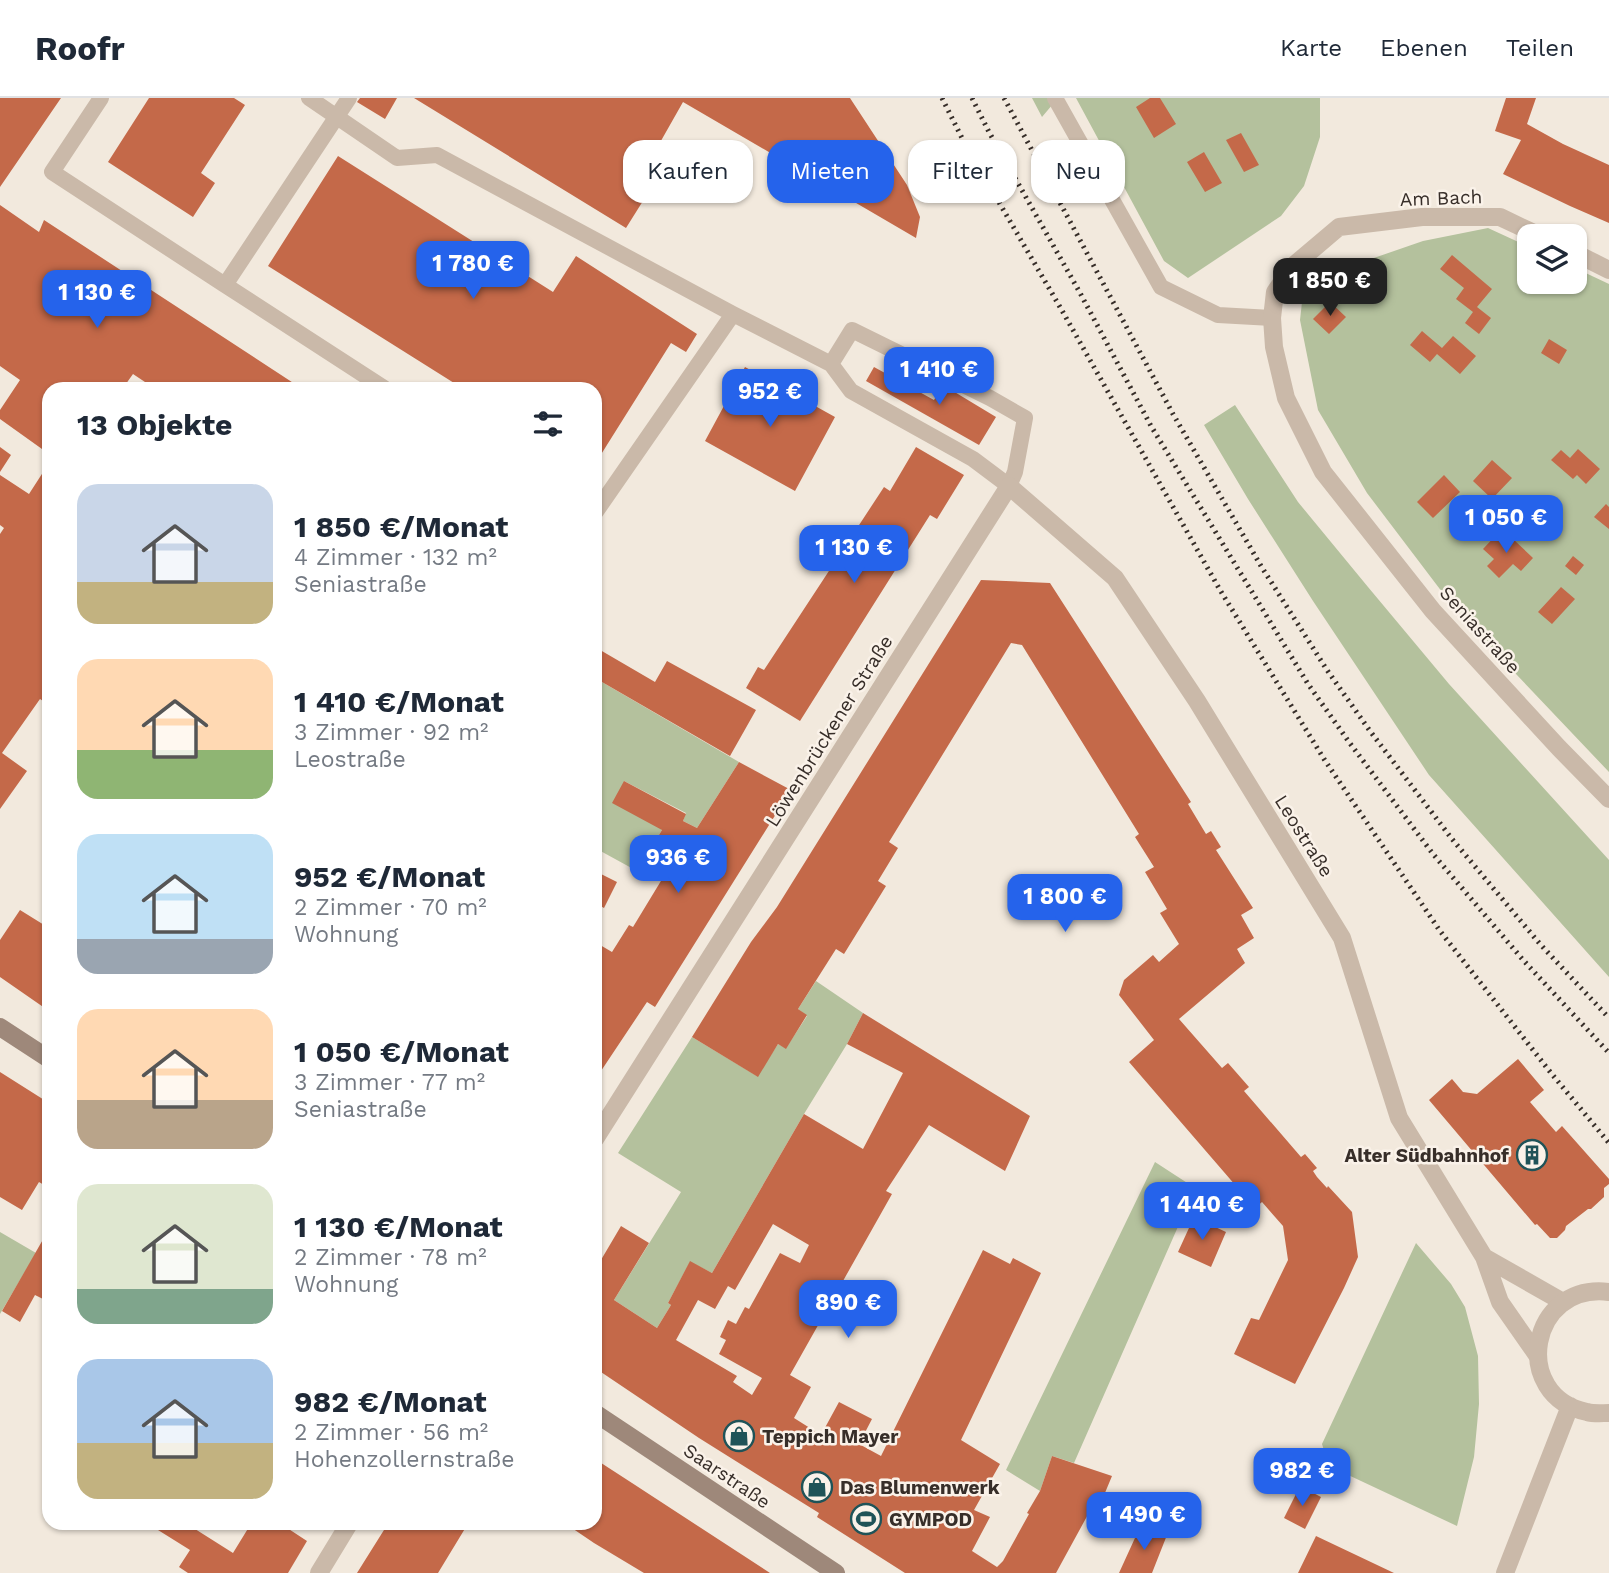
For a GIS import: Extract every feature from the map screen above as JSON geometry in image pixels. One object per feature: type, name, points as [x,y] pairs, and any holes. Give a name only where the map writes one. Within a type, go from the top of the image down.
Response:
[{"type":"main road","points":[[0,1027],[42,1054]]},
{"type":"main road","name":"Saarstraße","points":[[602,1418],[836,1573]]},
{"type":"street","name":"Am Bach","points":[[1339,227],[1422,216],[1500,217],[1517,225]]},
{"type":"street","name":"Seniastraße","points":[[1339,227],[1293,266],[1275,292],[1273,346],[1286,398],[1323,472],[1433,611],[1609,799]]},
{"type":"street","points":[[1587,259],[1609,270]]},
{"type":"street","name":"Löwenbrückener Straße","points":[[602,1128],[1009,486]]},
{"type":"street","name":"Leostraße","points":[[1009,486],[1115,578],[1197,701],[1342,937],[1399,1118],[1484,1257],[1500,1302],[1537,1355],[1547,1384],[1553,1394],[1570,1406]]},
{"type":"street","name":"Leostraße","points":[[1484,1257],[1563,1302]]},
{"type":"street","points":[[1537,1355],[1540,1334],[1549,1317],[1563,1302],[1579,1294],[1609,1292]]},
{"type":"street","points":[[1505,1573],[1570,1406],[1589,1413],[1609,1413]]},
{"type":"street","points":[[319,1573],[344,1530]]},
{"type":"lane","points":[[101,98],[51,172],[375,382]]},
{"type":"lane","points":[[309,98],[397,158],[437,155],[831,364],[851,391],[973,459],[1009,486],[1015,472],[1025,418],[852,330],[831,364]]},
{"type":"lane","points":[[225,285],[349,98]]},
{"type":"lane","points":[[1055,98],[1161,287],[1218,315],[1272,318]]},
{"type":"lane","points":[[602,503],[733,314]]},
{"type":"green space","points":[[1032,98],[1058,98],[1042,117]]},
{"type":"green space","points":[[1076,98],[1320,98],[1320,137],[1304,186],[1281,216],[1188,278],[1164,261],[1125,189],[1125,140],[1099,140]]},
{"type":"green space","points":[[1488,228],[1517,241],[1517,294],[1587,294],[1587,274],[1609,284],[1609,772],[1458,613],[1367,493],[1318,410],[1300,320],[1303,293],[1316,278],[1423,241]]},
{"type":"green space","points":[[1235,405],[1298,502],[1449,684],[1609,860],[1609,977],[1429,775],[1313,601],[1204,425]]},
{"type":"green space","points":[[602,682],[739,762],[697,828],[683,821],[686,813],[624,781],[662,830],[637,871],[602,852]]},
{"type":"green space","points":[[816,981],[863,1013],[712,1273],[690,1262],[668,1303],[671,1305],[657,1328],[614,1300],[681,1192],[618,1153],[692,1037],[757,1076],[778,1044],[786,1048],[807,1016],[798,1009]]},
{"type":"green space","points":[[1155,1162],[1195,1188],[1074,1463],[1052,1456],[1040,1491],[1006,1470]]},
{"type":"green space","points":[[0,1232],[36,1253],[0,1314]]},
{"type":"green space","points":[[1416,1243],[1451,1284],[1465,1307],[1478,1356],[1479,1404],[1474,1457],[1457,1526],[1329,1466],[1322,1444]]},
{"type":"building","points":[[0,98],[61,98],[0,187]]},
{"type":"building","points":[[149,98],[234,98],[245,105],[201,173],[215,183],[193,217],[108,162]]},
{"type":"building","points":[[360,98],[397,98],[385,119],[357,102]]},
{"type":"building","points":[[414,98],[850,98],[878,140],[767,140],[767,151],[753,143],[753,140],[748,140],[683,102],[661,140],[623,140],[623,203],[642,203],[626,228]]},
{"type":"building","points":[[1150,98],[1160,98],[1176,124],[1154,138],[1136,107]]},
{"type":"building","points":[[1506,98],[1536,98],[1527,124],[1609,165],[1609,223],[1503,174],[1521,140],[1495,131]]},
{"type":"building","points":[[1241,133],[1259,165],[1244,172],[1226,140]]},
{"type":"building","points":[[1204,152],[1222,183],[1205,192],[1187,162]]},
{"type":"building","points":[[338,156],[553,292],[576,256],[697,334],[686,352],[671,343],[602,453],[602,382],[452,382],[268,266]]},
{"type":"building","points":[[894,165],[908,187],[908,203],[914,203],[920,217],[916,238],[856,203],[894,203]]},
{"type":"building","points":[[0,205],[39,232],[44,220],[292,382],[145,382],[133,374],[127,382],[42,382],[42,449],[0,419],[0,410],[20,380],[0,366]]},
{"type":"building","points":[[1452,255],[1492,289],[1477,307],[1491,318],[1479,334],[1465,323],[1473,312],[1456,299],[1464,288],[1440,269]]},
{"type":"building","points":[[1330,302],[1346,317],[1329,334],[1313,319]]},
{"type":"building","points":[[1422,331],[1442,348],[1453,336],[1476,356],[1460,374],[1437,354],[1430,362],[1410,345]]},
{"type":"building","points":[[1549,339],[1567,350],[1559,364],[1541,353]]},
{"type":"building","points":[[745,367],[835,417],[795,491],[705,441]]},
{"type":"building","points":[[874,367],[934,400],[943,385],[996,417],[979,445],[866,381]]},
{"type":"building","points":[[0,447],[11,455],[0,472]]},
{"type":"building","points":[[916,447],[964,475],[937,519],[930,515],[800,721],[746,688],[758,667],[764,670],[884,487],[890,491]]},
{"type":"building","points":[[1578,449],[1600,469],[1586,484],[1577,475],[1573,479],[1551,460],[1561,450],[1570,458]]},
{"type":"building","points":[[1492,460],[1512,478],[1492,499],[1473,481]]},
{"type":"building","points":[[42,474],[42,700],[40,699],[2,753],[27,771],[0,809],[0,534],[4,528],[0,525],[0,475],[29,494]]},
{"type":"building","points":[[1444,475],[1460,492],[1433,518],[1417,502]]},
{"type":"building","points":[[1606,504],[1609,507],[1609,529],[1594,517]]},
{"type":"building","points":[[1498,533],[1509,544],[1513,539],[1533,558],[1521,571],[1513,564],[1499,578],[1487,566],[1494,559],[1483,549]]},
{"type":"building","points":[[1573,556],[1584,565],[1576,575],[1565,566]]},
{"type":"building","points":[[981,580],[1050,583],[1191,802],[1188,804],[1206,834],[1211,831],[1221,847],[1216,850],[1253,908],[1241,915],[1254,938],[1237,949],[1245,963],[1179,1019],[1222,1068],[1228,1063],[1249,1087],[1244,1091],[1301,1157],[1305,1154],[1317,1168],[1313,1171],[1317,1177],[1352,1212],[1358,1257],[1295,1384],[1234,1354],[1251,1318],[1259,1320],[1288,1260],[1283,1226],[1262,1202],[1255,1208],[1129,1062],[1154,1040],[1119,995],[1124,980],[1153,955],[1159,962],[1179,944],[1160,913],[1167,909],[1145,872],[1154,867],[1135,837],[1139,834],[1022,645],[1011,643],[889,842],[898,848],[878,881],[886,886],[844,954],[836,949],[798,1009],[807,1015],[786,1049],[778,1044],[758,1077],[692,1037],[751,942],[777,907]]},
{"type":"building","points":[[1561,587],[1575,599],[1552,624],[1538,612]]},
{"type":"building","points":[[602,651],[655,682],[667,661],[756,710],[730,756],[602,682]]},
{"type":"building","points":[[739,762],[791,790],[655,1007],[647,1002],[602,1070],[602,946],[612,952],[629,925],[633,927],[667,871],[645,858],[662,830],[612,803],[624,781],[686,814],[683,821],[697,828]]},
{"type":"building","points":[[602,874],[617,882],[604,908],[602,907]]},
{"type":"building","points":[[20,910],[42,924],[42,1006],[0,977],[0,940]]},
{"type":"building","points":[[863,1013],[1030,1116],[1005,1171],[929,1125],[886,1191],[892,1194],[790,1375],[811,1387],[794,1418],[821,1435],[839,1402],[872,1419],[859,1444],[881,1456],[983,1250],[1010,1264],[1013,1258],[1041,1273],[961,1440],[1000,1464],[974,1510],[990,1517],[972,1551],[997,1567],[1029,1514],[1027,1513],[1040,1491],[1052,1456],[1112,1476],[1097,1512],[1091,1509],[1056,1573],[905,1573],[817,1517],[819,1513],[699,1438],[602,1373],[602,1258],[621,1226],[649,1243],[614,1300],[657,1328],[671,1305],[668,1303],[690,1261],[712,1273],[804,1114],[863,1149],[903,1073],[847,1044]],"holes":[[[773,1224],[809,1245],[800,1263],[780,1253],[749,1309],[745,1307],[736,1324],[728,1320],[720,1337],[726,1340],[719,1354],[762,1378],[752,1395],[733,1382],[737,1376],[676,1340],[698,1300],[715,1309],[728,1286],[735,1290]]]},
{"type":"building","name":"Alter Südbahnhof","points":[[1518,1059],[1544,1090],[1530,1102],[1556,1132],[1562,1126],[1609,1179],[1609,1184],[1604,1188],[1604,1197],[1566,1226],[1557,1238],[1550,1238],[1535,1225],[1429,1100],[1452,1079],[1463,1092],[1477,1094]]},
{"type":"building","points":[[0,1072],[42,1099],[42,1184],[39,1182],[22,1210],[0,1197]]},
{"type":"building","points":[[1194,1217],[1226,1232],[1211,1267],[1178,1252]]},
{"type":"building","points":[[42,1241],[42,1298],[35,1295],[20,1322],[2,1311]]},
{"type":"building","points":[[602,1464],[770,1573],[644,1573],[575,1530],[602,1530]]},
{"type":"building","points":[[1300,1486],[1321,1497],[1305,1529],[1284,1518]]},
{"type":"building","points":[[1140,1527],[1167,1535],[1152,1573],[1119,1573]]},
{"type":"building","points":[[158,1530],[197,1530],[233,1553],[247,1530],[290,1530],[307,1541],[288,1573],[188,1573],[179,1567],[190,1550]]},
{"type":"building","points":[[384,1530],[464,1530],[438,1573],[357,1573]]},
{"type":"building","points":[[1316,1536],[1394,1573],[1298,1573]]},
{"type":"railway","points":[[942,98],[965,144],[1220,590],[1324,759],[1440,931],[1609,1143]]},
{"type":"railway","points":[[972,98],[1151,426],[1308,684],[1433,854],[1524,961],[1609,1053]]},
{"type":"railway","points":[[1004,98],[1173,414],[1261,566],[1327,670],[1452,839],[1540,944],[1609,1018]]},
{"type":"place","name":"Alter Südbahnhof","points":[[1532,1155]]},
{"type":"place","name":"Teppich Mayer","points":[[739,1436]]},
{"type":"place","name":"Das Blumenwerk","points":[[817,1487]]},
{"type":"place","name":"GYMPOD","points":[[866,1519]]}]
